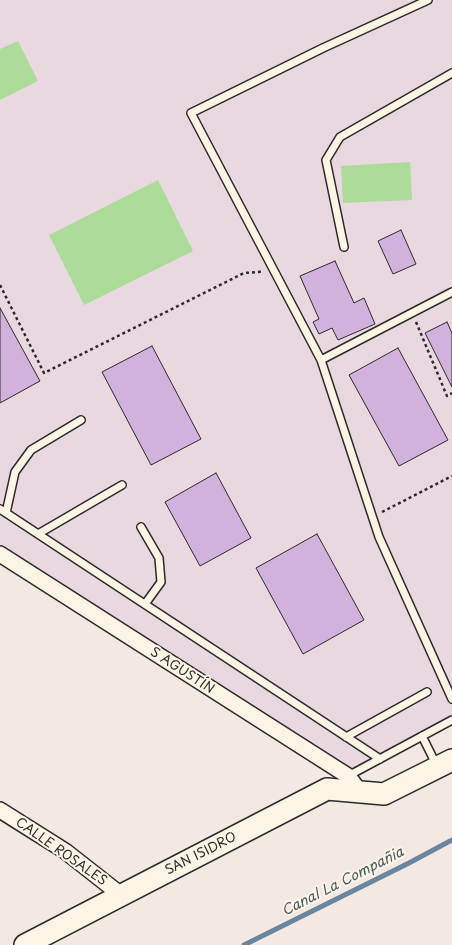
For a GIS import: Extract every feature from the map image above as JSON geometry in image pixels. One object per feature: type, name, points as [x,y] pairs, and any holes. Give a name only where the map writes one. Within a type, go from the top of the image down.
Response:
[{"type":"main road","name":"SAN ISIDRO","points":[[25,945],[326,789],[354,784],[384,794],[445,763]]},
{"type":"street","name":"S AGUSTÍN","points":[[0,554],[354,784]]},
{"type":"street","name":"CALLE ROSALES","points":[[0,810],[65,852],[121,895]]},
{"type":"lane","points":[[428,0],[323,48],[191,113],[321,360],[379,537],[452,699]]},
{"type":"lane","points":[[344,247],[326,160],[340,137],[452,73]]},
{"type":"lane","points":[[321,360],[452,292]]},
{"type":"lane","points":[[81,420],[31,450],[15,472],[3,511],[380,759]]},
{"type":"lane","points":[[38,534],[122,484]]},
{"type":"lane","points":[[141,527],[159,558],[161,582],[145,604]]},
{"type":"lane","points":[[346,737],[427,692]]},
{"type":"lane","points":[[354,784],[380,759],[452,720]]},
{"type":"lane","points":[[422,736],[445,763]]},
{"type":"path","points":[[0,285],[44,373],[244,273],[259,272],[272,267]]},
{"type":"path","points":[[412,313],[447,396],[452,393]]},
{"type":"path","points":[[372,517],[452,476]]},
{"type":"shaded area","points":[[0,0],[452,0],[452,723],[348,775],[0,544]]},
{"type":"green space","points":[[18,41],[38,81],[0,100],[0,49]]},
{"type":"green space","points":[[410,162],[412,200],[343,203],[341,166]]},
{"type":"green space","points":[[158,180],[193,251],[84,305],[49,235]]},
{"type":"building","points":[[401,230],[416,264],[393,274],[378,241]]},
{"type":"building","points":[[335,261],[354,303],[364,298],[375,324],[338,340],[332,328],[319,334],[313,322],[319,319],[300,276]]},
{"type":"building","points":[[0,308],[40,381],[0,403]]},
{"type":"building","points":[[447,322],[452,333],[452,387],[425,333]]},
{"type":"building","points":[[152,346],[201,439],[151,465],[102,372]]},
{"type":"building","points":[[398,348],[448,440],[399,466],[349,375]]},
{"type":"building","points":[[216,473],[251,538],[200,566],[165,502]]},
{"type":"building","points":[[317,534],[364,620],[303,654],[256,568]]},
{"type":"waterway","name":"Canal La Compañia","points":[[244,945],[452,840]]}]
